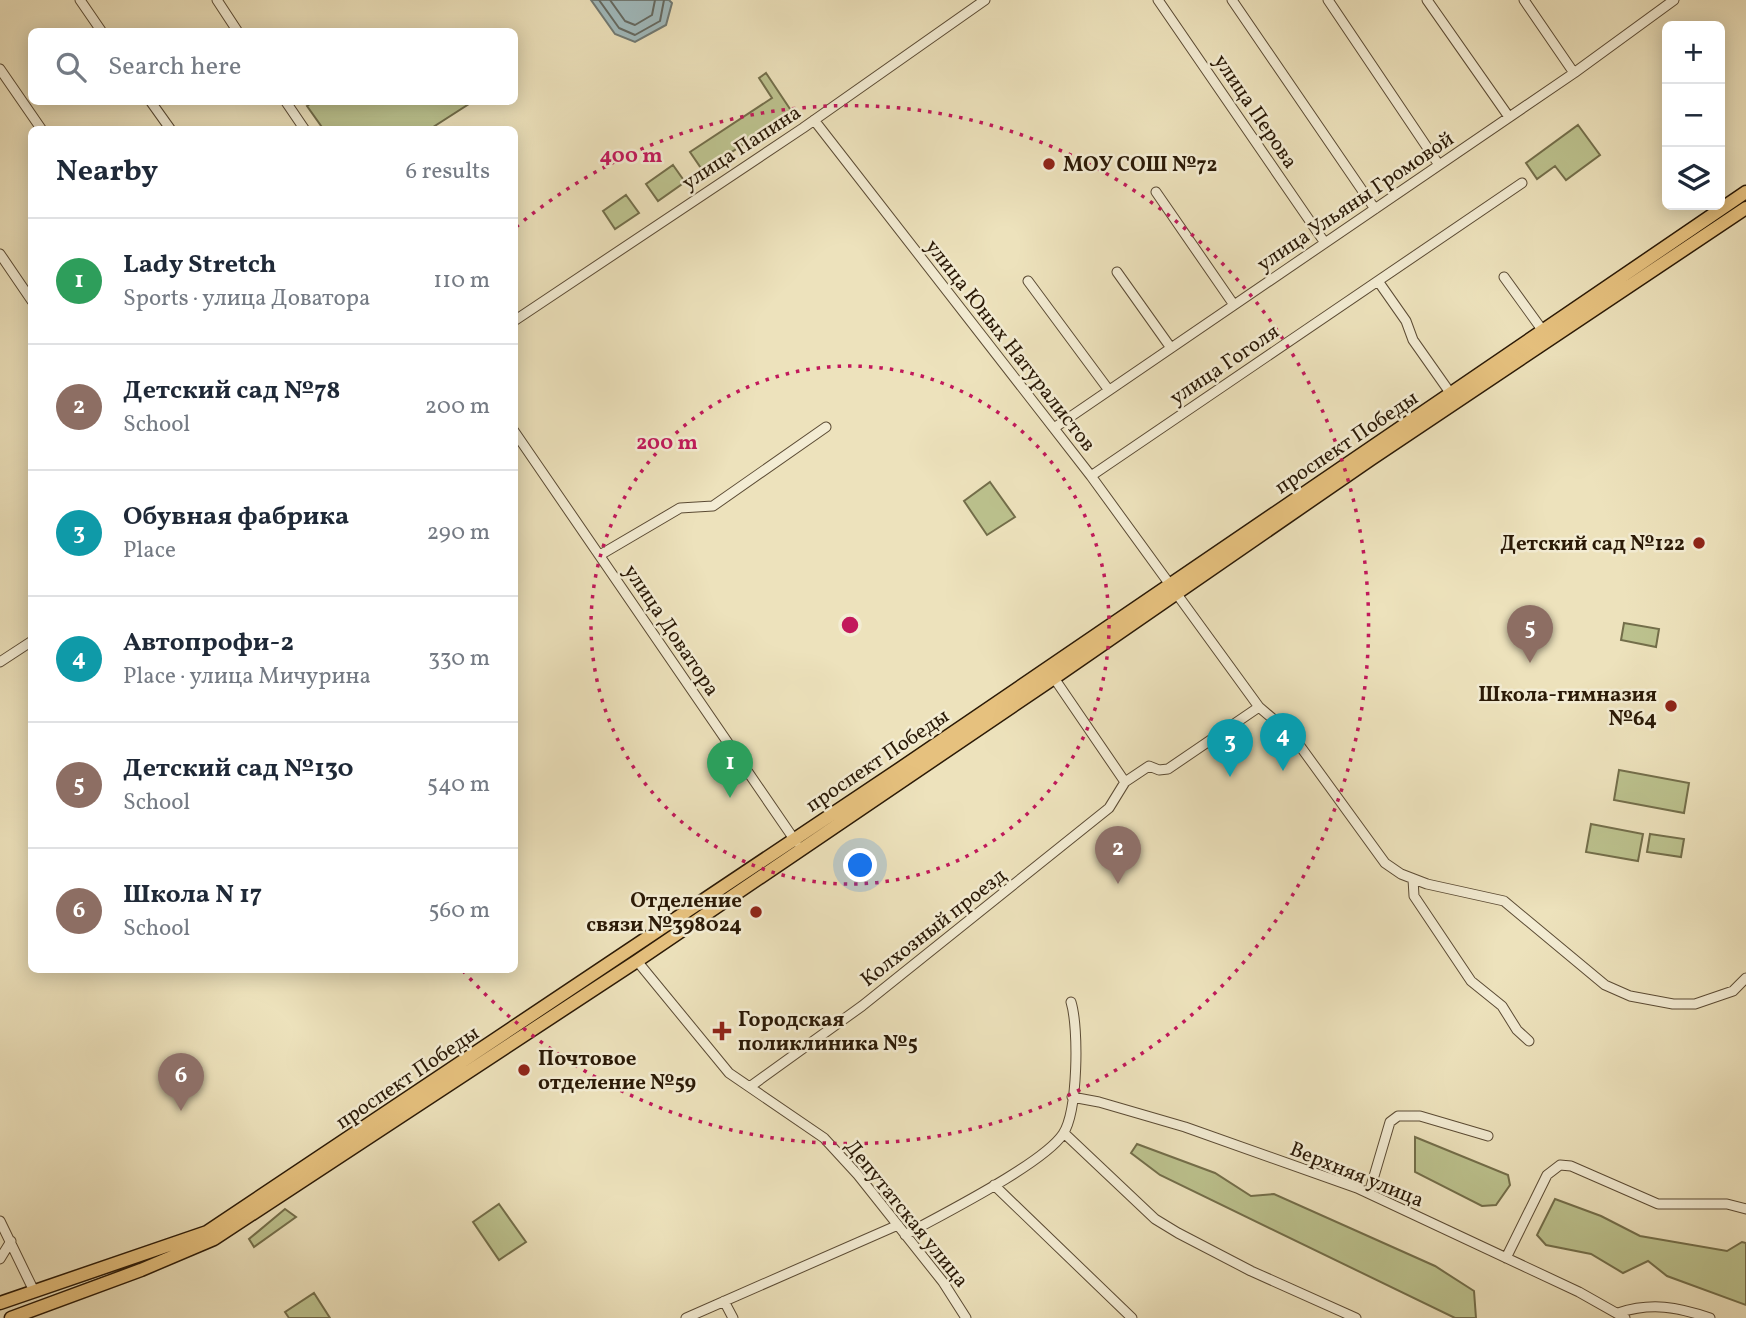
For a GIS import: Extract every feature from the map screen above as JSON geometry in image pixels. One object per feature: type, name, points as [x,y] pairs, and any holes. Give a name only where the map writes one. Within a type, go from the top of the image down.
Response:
[{"type":"main road","name":"проспект Победы","points":[[0,1303],[207,1233],[1054,678],[1174,589],[1451,394],[1746,192]]},
{"type":"main road","name":"проспект Победы","points":[[12,1318],[43,1313],[214,1239],[637,961],[797,844],[1746,208]]},
{"type":"main road","points":[[34,1291],[43,1313]]},
{"type":"street","points":[[80,0],[99,28]]},
{"type":"street","points":[[217,0],[235,28]]},
{"type":"street","name":"улица Папина","points":[[518,318],[814,120],[985,0]]},
{"type":"street","name":"улица Перова","points":[[1158,0],[1325,243]]},
{"type":"street","points":[[1233,0],[1375,209]]},
{"type":"street","points":[[1328,0],[1439,165]]},
{"type":"street","points":[[1427,0],[1509,117]]},
{"type":"street","points":[[1524,0],[1574,73]]},
{"type":"street","name":"улица Ульяны Громовой","points":[[1054,428],[1574,73],[1674,0]]},
{"type":"street","points":[[0,69],[39,126]]},
{"type":"street","points":[[153,105],[168,126]]},
{"type":"street","points":[[288,105],[302,126]]},
{"type":"street","name":"улица Юных Натуралистов","points":[[814,120],[1091,476],[1259,707],[1292,735],[1383,860],[1413,879],[1457,892],[1504,901],[1605,985],[1630,996],[1673,1004],[1695,1004],[1733,991],[1746,978]]},
{"type":"street","name":"улица Гоголя","points":[[1091,476],[1522,183]]},
{"type":"street","points":[[1156,191],[1234,305]]},
{"type":"street","points":[[0,254],[28,295]]},
{"type":"street","points":[[1118,272],[1171,348]]},
{"type":"street","points":[[1504,277],[1543,331]]},
{"type":"street","points":[[1028,281],[1108,389]]},
{"type":"street","points":[[1378,281],[1406,321],[1413,340],[1451,394]]},
{"type":"street","points":[[600,555],[680,508],[713,506],[826,427]]},
{"type":"street","name":"улица Доватора","points":[[518,437],[797,844]]},
{"type":"street","points":[[0,662],[28,644]]},
{"type":"street","points":[[1054,678],[1125,782],[1149,766],[1159,770],[1168,769],[1259,707]]},
{"type":"street","name":"Колхозный проезд","points":[[751,1086],[862,1006],[1109,808],[1125,782]]},
{"type":"street","points":[[1413,879],[1414,896],[1471,981],[1502,1006],[1517,1030],[1530,1041]]},
{"type":"street","name":"Депутатская улица","points":[[637,961],[729,1073],[824,1138],[898,1225],[966,1318]]},
{"type":"street","points":[[905,1235],[994,1185],[1051,1147],[1064,1133],[1072,1097],[1077,1051],[1077,1021],[1071,1002]]},
{"type":"street","name":"Верхняя улица","points":[[1072,1097],[1185,1127],[1369,1193],[1622,1315],[1637,1307],[1661,1305],[1710,1318]]},
{"type":"street","points":[[1369,1193],[1388,1128],[1398,1116],[1420,1116],[1488,1136]]},
{"type":"street","points":[[1064,1133],[1155,1219],[1251,1271],[1356,1318]]},
{"type":"street","points":[[1506,1258],[1547,1175],[1560,1165],[1571,1166],[1658,1204],[1727,1205],[1746,1209]]},
{"type":"street","points":[[994,1185],[1132,1318]]},
{"type":"street","points":[[0,1220],[34,1291]]},
{"type":"street","points":[[686,1318],[898,1225]]},
{"type":"street","points":[[0,1259],[10,1241]]},
{"type":"street","points":[[724,1301],[733,1318]]},
{"type":"green space","points":[[766,73],[792,112],[703,171],[690,152],[772,98],[759,78]]},
{"type":"green space","points":[[467,105],[435,126],[321,126],[307,106]]},
{"type":"green space","points":[[1578,125],[1600,155],[1566,180],[1555,166],[1537,179],[1526,163]]},
{"type":"green space","points":[[673,165],[685,182],[658,201],[646,184]]},
{"type":"green space","points":[[626,195],[639,213],[615,229],[603,211]]},
{"type":"green space","points":[[990,482],[1015,517],[987,535],[964,501]]},
{"type":"green space","points":[[1624,623],[1659,629],[1656,647],[1621,640]]},
{"type":"green space","points":[[1619,770],[1689,783],[1684,813],[1614,800]]},
{"type":"green space","points":[[1591,824],[1643,834],[1638,861],[1586,852]]},
{"type":"green space","points":[[1650,834],[1684,839],[1681,857],[1647,852]]},
{"type":"green space","points":[[1415,1137],[1508,1175],[1510,1185],[1496,1205],[1482,1206],[1415,1172]]},
{"type":"green space","points":[[1137,1144],[1215,1173],[1251,1196],[1274,1194],[1435,1266],[1474,1291],[1476,1318],[1455,1318],[1160,1175],[1131,1153]]},
{"type":"green space","points":[[1555,1199],[1601,1216],[1640,1236],[1727,1251],[1742,1242],[1746,1243],[1746,1305],[1667,1276],[1648,1261],[1623,1273],[1591,1254],[1546,1245],[1537,1235]]},
{"type":"green space","points":[[499,1204],[526,1242],[499,1260],[473,1222]]},
{"type":"green space","points":[[285,1209],[296,1217],[254,1247],[249,1239]]},
{"type":"green space","points":[[314,1293],[330,1318],[289,1318],[285,1312]]},
{"type":"water","points":[[591,0],[669,0],[672,3],[666,25],[635,42],[615,34]]},
{"type":"place","name":"МОУ СОШ №72","points":[[1049,164]]},
{"type":"place","name":"Детский сад №122","points":[[1699,543]]},
{"type":"place","name":"Детский сад №130","points":[[1530,663]]},
{"type":"place","name":"Школа-гимназия №64","points":[[1671,706]]},
{"type":"place","name":"Автопрофи-2","points":[[1283,771]]},
{"type":"place","name":"Обувная фабрика","points":[[1230,777]]},
{"type":"place","name":"Lady Stretch","points":[[730,798]]},
{"type":"place","name":"Детский сад №78","points":[[1118,884]]},
{"type":"place","name":"Отделение связи №398024","points":[[756,912]]},
{"type":"place","name":"Городская поликлиника №5","points":[[722,1031]]},
{"type":"place","name":"Почтовое отделение №59","points":[[524,1070]]},
{"type":"place","name":"Школа N 17","points":[[181,1111]]}]
